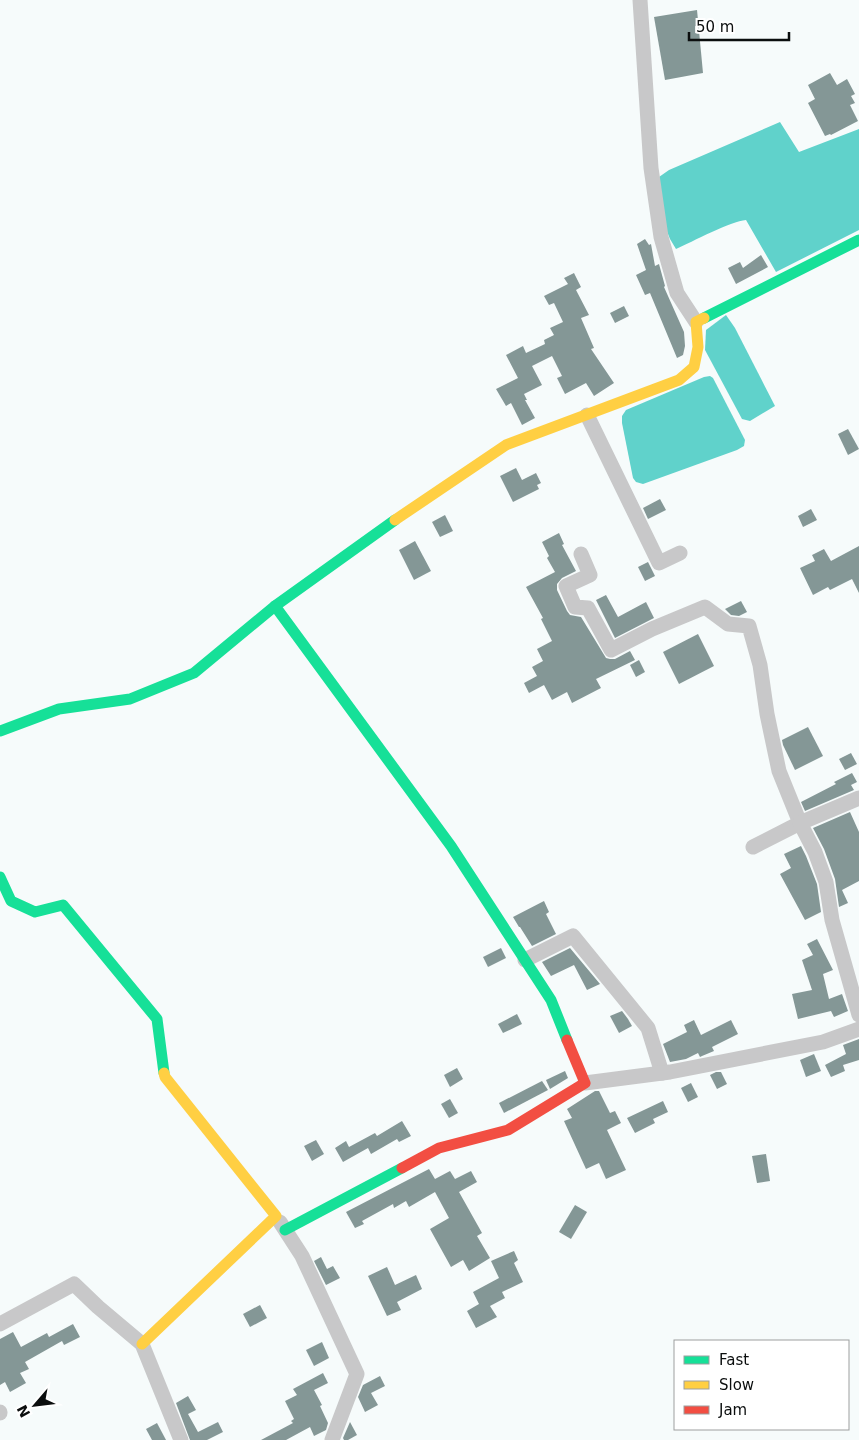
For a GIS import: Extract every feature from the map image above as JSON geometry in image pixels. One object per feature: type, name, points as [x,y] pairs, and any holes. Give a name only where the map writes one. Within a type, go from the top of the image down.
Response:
[{"type":"street","points":[[0,731],[59,709],[130,699],[194,673],[275,606],[401,516],[506,445],[679,380],[694,367],[698,346],[696,322],[677,293],[661,237],[651,168],[640,0]]},
{"type":"street","points":[[696,322],[859,240]]},
{"type":"street","points":[[586,415],[660,563],[680,553]]},
{"type":"street","points":[[581,554],[590,575],[566,586],[575,607],[588,608],[611,650],[652,629],[705,607],[728,624],[750,626],[760,665],[767,714],[779,772],[800,823],[815,852],[826,882],[832,920],[859,1015]]},
{"type":"street","points":[[275,606],[451,846],[552,1000],[585,1084]]},
{"type":"street","points":[[753,847],[800,823],[859,798]]},
{"type":"street","points":[[0,877],[12,901],[35,912],[62,905],[157,1019],[165,1077],[276,1216],[302,1256],[357,1374],[332,1440]]},
{"type":"street","points":[[525,960],[572,936],[648,1028],[662,1073]]},
{"type":"street","points":[[285,1230],[439,1148],[508,1130],[585,1084],[662,1073],[823,1042],[859,1029]]},
{"type":"street","points":[[142,1344],[276,1216]]},
{"type":"street","points":[[0,1324],[74,1284],[142,1344],[181,1440]]},
{"type":"water","points":[[780,122],[799,152],[859,129],[859,230],[776,272],[746,220],[721,228],[676,249],[664,224],[659,177],[669,170]]},
{"type":"water","points":[[726,315],[735,328],[775,406],[750,421],[742,419],[705,350],[706,330]]},
{"type":"water","points":[[710,376],[713,378],[745,440],[744,446],[643,484],[636,482],[633,478],[622,423],[622,416],[626,410]]},
{"type":"building","points":[[697,10],[703,73],[665,80],[654,17]]},
{"type":"building","points":[[830,73],[837,85],[847,79],[855,94],[851,96],[855,103],[850,105],[858,121],[831,135],[825,136],[808,103],[815,99],[808,85]]},
{"type":"building","points":[[645,239],[649,245],[651,244],[655,266],[659,264],[664,287],[684,332],[685,346],[683,355],[677,358],[650,293],[645,295],[636,275],[646,270],[637,244]]},
{"type":"building","points":[[761,255],[768,267],[736,284],[728,268],[740,262],[743,268]]},
{"type":"building","points":[[574,273],[581,287],[576,290],[589,315],[581,318],[594,348],[591,349],[614,383],[594,396],[586,383],[565,394],[557,378],[562,376],[552,356],[532,366],[542,385],[524,394],[527,400],[525,400],[535,418],[522,425],[511,403],[506,406],[496,389],[518,378],[506,355],[523,346],[526,353],[545,344],[544,340],[554,335],[550,328],[563,322],[554,303],[549,305],[544,296],[568,284],[564,278]]},
{"type":"building","points":[[624,306],[629,316],[615,323],[610,313]]},
{"type":"building","points":[[848,429],[859,449],[848,455],[838,434]]},
{"type":"building","points":[[516,468],[522,480],[536,473],[541,483],[537,485],[539,489],[513,502],[500,476]]},
{"type":"building","points":[[660,499],[666,510],[648,519],[643,508]]},
{"type":"building","points":[[811,509],[817,520],[803,527],[798,516]]},
{"type":"building","points":[[445,515],[453,531],[440,537],[432,522]]},
{"type":"building","points":[[559,533],[564,544],[562,545],[576,571],[562,578],[557,584],[557,590],[567,611],[570,615],[581,617],[606,658],[615,659],[630,651],[635,660],[596,679],[601,688],[572,703],[567,692],[552,700],[544,685],[529,693],[524,683],[537,676],[532,667],[543,661],[537,649],[552,641],[541,619],[543,618],[526,587],[555,572],[547,558],[549,556],[542,542]]},
{"type":"building","points":[[415,541],[431,571],[414,580],[399,550]]},
{"type":"building","points":[[859,546],[859,593],[852,579],[830,590],[828,587],[813,595],[800,568],[815,561],[812,555],[824,549],[831,561]]},
{"type":"building","points":[[648,562],[655,576],[645,581],[638,567]]},
{"type":"building","points":[[606,595],[618,617],[646,602],[654,618],[615,638],[596,600]]},
{"type":"building","points":[[741,601],[747,612],[739,616],[731,615],[725,609]]},
{"type":"building","points":[[698,634],[714,666],[679,684],[663,652]]},
{"type":"building","points":[[639,660],[645,672],[636,677],[630,665]]},
{"type":"building","points":[[808,727],[823,756],[795,770],[782,740]]},
{"type":"building","points":[[851,753],[857,764],[845,770],[839,759]]},
{"type":"building","points":[[852,773],[857,782],[851,785],[854,790],[805,811],[801,802],[836,784],[834,782]]},
{"type":"building","points":[[850,812],[859,832],[859,881],[842,890],[848,903],[839,907],[835,879],[824,849],[813,828]]},
{"type":"building","points":[[801,846],[817,884],[821,912],[805,920],[780,874],[791,868],[784,854]]},
{"type":"building","points":[[544,901],[549,912],[546,914],[556,934],[532,946],[513,917]]},
{"type":"building","points":[[817,939],[833,970],[823,974],[829,999],[842,994],[848,1011],[834,1017],[831,1011],[798,1019],[792,994],[812,990],[802,960],[813,955],[807,944]]},
{"type":"building","points":[[501,948],[506,958],[488,967],[483,957]]},
{"type":"building","points":[[570,948],[600,984],[587,990],[574,965],[551,976],[542,962]]},
{"type":"building","points":[[622,1011],[632,1026],[619,1033],[610,1016]]},
{"type":"building","points":[[517,1014],[522,1024],[503,1033],[498,1024]]},
{"type":"building","points":[[694,1020],[701,1035],[731,1020],[738,1034],[712,1047],[714,1051],[700,1057],[698,1053],[686,1059],[670,1062],[663,1044],[687,1032],[684,1025]]},
{"type":"building","points":[[859,1039],[859,1060],[843,1065],[845,1071],[831,1077],[825,1065],[846,1054],[843,1045]]},
{"type":"building","points":[[814,1054],[821,1071],[806,1077],[800,1060]]},
{"type":"building","points":[[457,1068],[463,1079],[450,1087],[444,1075]]},
{"type":"building","points":[[565,1071],[568,1078],[550,1089],[546,1080]]},
{"type":"building","points":[[721,1072],[727,1084],[717,1089],[710,1075]]},
{"type":"building","points":[[542,1081],[548,1090],[504,1113],[499,1103]]},
{"type":"building","points":[[691,1083],[698,1097],[688,1102],[681,1088]]},
{"type":"building","points":[[595,1091],[599,1091],[610,1113],[615,1111],[621,1123],[607,1130],[626,1170],[606,1179],[599,1163],[586,1169],[564,1121],[572,1118],[567,1109]]},
{"type":"building","points":[[450,1099],[458,1113],[449,1118],[441,1104]]},
{"type":"building","points":[[663,1101],[668,1112],[653,1119],[655,1123],[635,1133],[627,1118]]},
{"type":"building","points":[[402,1121],[411,1136],[399,1142],[397,1139],[371,1154],[368,1148],[343,1162],[335,1148],[346,1141],[349,1147],[375,1133],[377,1136]]},
{"type":"building","points":[[316,1140],[324,1154],[312,1161],[304,1146]]},
{"type":"building","points":[[766,1154],[770,1181],[757,1183],[752,1156]]},
{"type":"building","points":[[429,1169],[435,1179],[450,1171],[455,1179],[471,1171],[477,1182],[459,1192],[482,1233],[477,1236],[490,1258],[469,1271],[463,1260],[451,1267],[430,1229],[449,1218],[435,1192],[409,1207],[406,1201],[394,1208],[393,1204],[362,1221],[364,1224],[355,1228],[346,1212]]},
{"type":"building","points":[[575,1205],[587,1212],[571,1239],[559,1232]]},
{"type":"building","points":[[514,1251],[518,1260],[514,1263],[523,1282],[502,1292],[505,1298],[490,1306],[497,1317],[476,1328],[467,1311],[479,1304],[473,1292],[499,1278],[491,1261]]},
{"type":"building","points":[[321,1257],[327,1269],[333,1266],[340,1278],[326,1285],[314,1261]]},
{"type":"building","points":[[387,1267],[395,1285],[416,1275],[422,1289],[397,1302],[401,1310],[387,1316],[368,1276]]},
{"type":"building","points":[[260,1305],[267,1318],[250,1327],[243,1314]]},
{"type":"building","points":[[73,1324],[80,1337],[64,1345],[62,1341],[25,1362],[29,1369],[20,1373],[26,1383],[10,1392],[5,1382],[0,1385],[0,1339],[13,1332],[21,1347],[47,1333],[49,1337]]},
{"type":"building","points":[[322,1342],[329,1358],[314,1366],[306,1350]]},
{"type":"building","points":[[323,1373],[328,1383],[314,1390],[322,1405],[320,1406],[328,1423],[326,1430],[314,1436],[310,1427],[286,1440],[261,1440],[293,1423],[291,1421],[294,1419],[285,1401],[297,1395],[293,1389]]},
{"type":"building","points":[[380,1376],[385,1386],[371,1393],[378,1405],[365,1412],[358,1397],[363,1385]]},
{"type":"building","points":[[188,1396],[196,1410],[188,1414],[198,1432],[218,1422],[223,1432],[207,1440],[190,1440],[176,1403]]},
{"type":"building","points":[[350,1422],[357,1435],[344,1440],[343,1438]]},
{"type":"building","points":[[157,1423],[166,1440],[152,1440],[146,1429]]},
{"type":"traffic: fast","points":[[704,318],[859,240]]},
{"type":"traffic: fast","points":[[0,731],[59,709],[130,699],[194,673],[275,606],[395,520]]},
{"type":"traffic: fast","points":[[275,606],[451,846],[551,1000],[567,1040]]},
{"type":"traffic: fast","points":[[0,877],[11,901],[35,912],[63,905],[157,1019],[164,1073]]},
{"type":"traffic: fast","points":[[285,1230],[402,1168]]},
{"type":"traffic: slow","points":[[395,520],[506,445],[679,380],[694,367],[698,347],[696,322],[704,318]]},
{"type":"traffic: slow","points":[[142,1344],[276,1216],[165,1077],[164,1073]]},
{"type":"traffic: jam","points":[[402,1168],[439,1148],[508,1130],[585,1083],[567,1040]]}]
